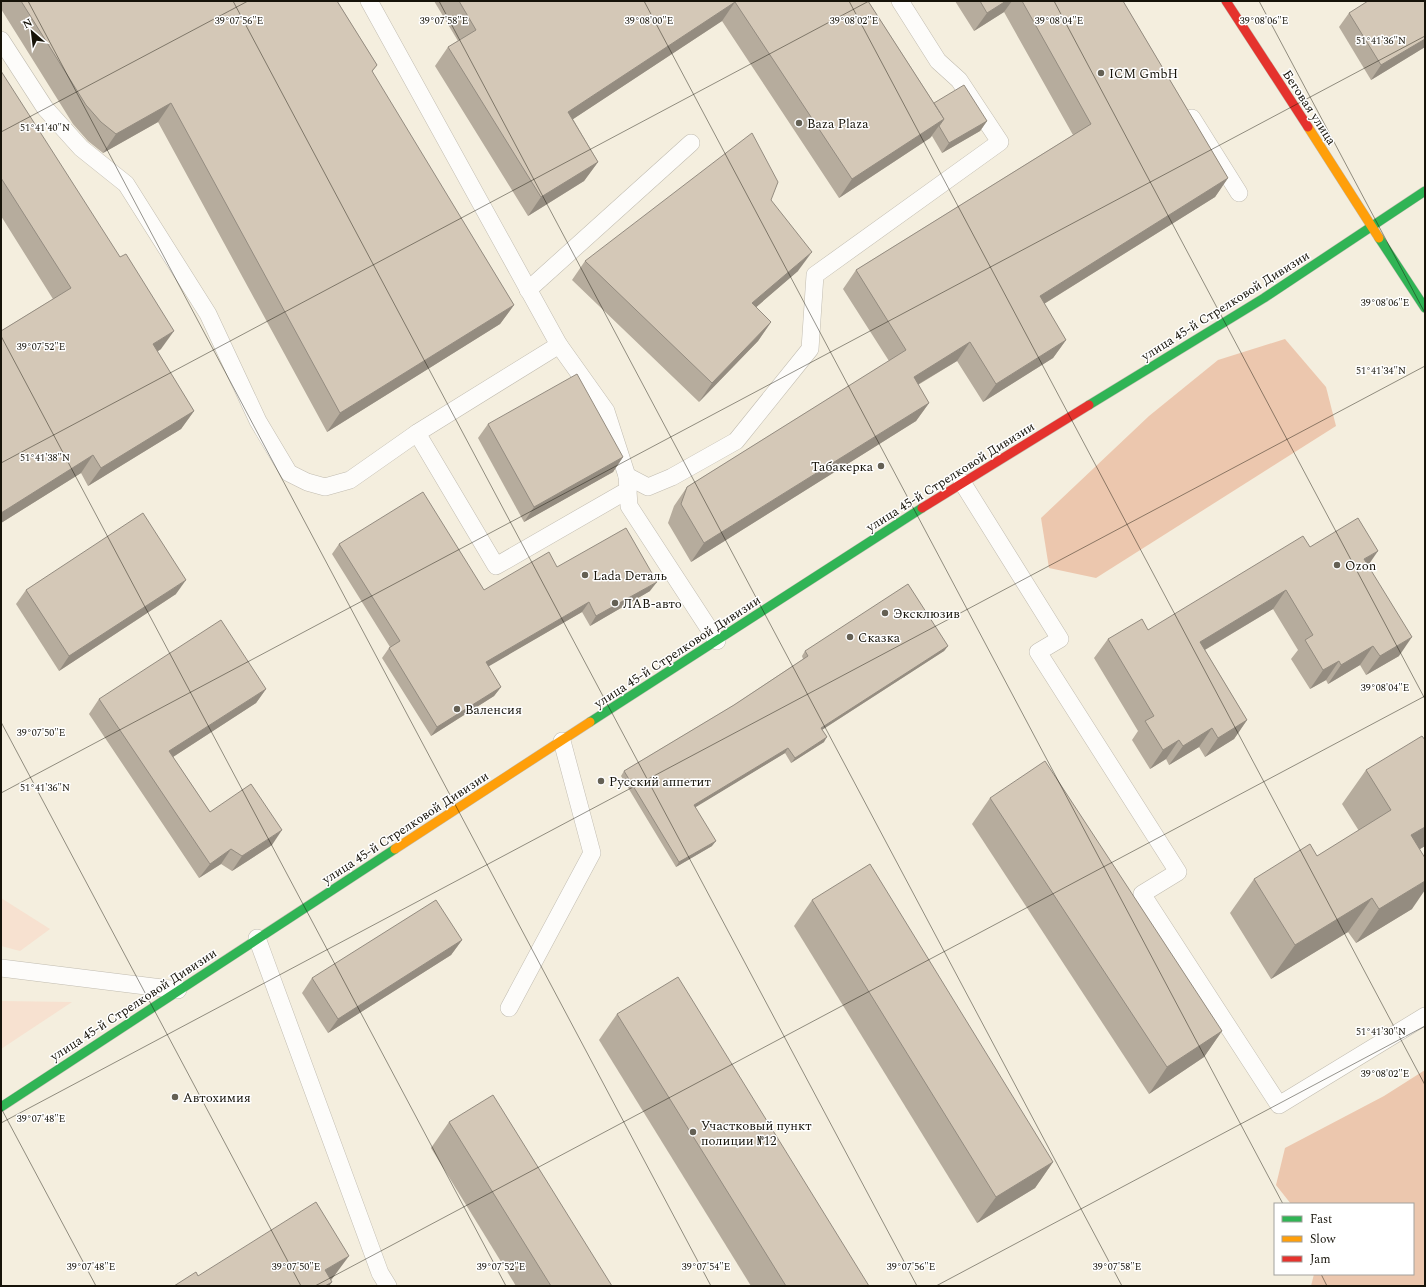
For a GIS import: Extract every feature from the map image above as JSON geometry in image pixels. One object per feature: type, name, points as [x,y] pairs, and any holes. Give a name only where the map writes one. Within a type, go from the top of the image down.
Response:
[{"type":"main road","name":"Беговая улица","points":[[1226,1],[1373,226]]},
{"type":"main road","name":"улица 45-й Стрелковой Дивизии","points":[[1,1106],[257,938],[962,482],[1264,298],[1425,191]]},
{"type":"main road","points":[[1373,226],[1425,308]]},
{"type":"lane","points":[[369,1],[559,345],[606,411],[627,483],[629,506],[717,641]]},
{"type":"lane","points":[[417,434],[496,566],[627,483],[648,486],[672,477],[736,441],[810,349],[815,275],[1000,142],[959,80],[938,61],[900,1]]},
{"type":"lane","points":[[1,40],[45,108],[81,148],[126,184],[208,314],[258,421],[289,473],[307,482],[325,487],[350,480],[417,434],[559,345]]},
{"type":"lane","points":[[1185,107],[1239,193]]},
{"type":"lane","points":[[528,290],[691,142]]},
{"type":"lane","points":[[962,482],[1060,639],[1038,652],[1178,872],[1142,894],[1279,1105],[1425,1016]]},
{"type":"lane","points":[[510,1008],[592,853],[562,741]]},
{"type":"lane","points":[[257,938],[380,1273],[388,1286]]},
{"type":"lane","points":[[1,968],[178,990]]},
{"type":"shaded area","points":[[1285,339],[1326,387],[1336,426],[1096,578],[1049,568],[1041,518],[1149,416],[1218,360]]},
{"type":"shaded area","points":[[1,898],[50,929],[20,951],[1,946]]},
{"type":"shaded area","points":[[1,1001],[72,1002],[1,1049]]},
{"type":"shaded area","points":[[1425,1070],[1425,1286],[1311,1286],[1314,1275],[1414,1275],[1414,1203],[1290,1203],[1276,1185],[1285,1148],[1384,1096]]},
{"type":"building","points":[[21,1],[337,1],[377,65],[372,71],[514,305],[340,413],[171,103],[116,134],[101,122],[86,105]]},
{"type":"building","points":[[459,1],[868,1],[944,119],[852,179],[735,2],[568,112],[598,162],[541,197],[448,47],[476,30]]},
{"type":"building","points":[[980,1],[1006,1],[987,13]]},
{"type":"building","points":[[1022,1],[1123,1],[1228,178],[1040,296],[1066,340],[996,384],[970,342],[914,377],[929,403],[704,543],[681,504],[687,487],[906,350],[856,270],[1091,124]]},
{"type":"building","points":[[1368,1],[1425,1],[1425,39],[1381,65],[1349,13]]},
{"type":"building","points":[[1,71],[120,257],[126,254],[174,331],[153,344],[194,411],[101,468],[93,455],[1,513],[1,331],[71,288],[1,178]]},
{"type":"building","points":[[964,85],[987,121],[949,143],[939,126],[944,119],[934,103]]},
{"type":"building","points":[[752,133],[778,182],[771,200],[812,252],[752,303],[771,322],[712,383],[585,261]]},
{"type":"building","points":[[577,374],[623,457],[534,507],[488,424]]},
{"type":"building","points":[[423,492],[484,590],[549,552],[557,567],[626,528],[657,582],[596,616],[589,602],[486,662],[501,687],[437,727],[389,648],[400,641],[339,544]]},
{"type":"building","points":[[143,513],[186,580],[69,656],[26,590]]},
{"type":"building","points":[[1358,518],[1378,551],[1364,559],[1412,637],[1380,656],[1373,646],[1341,665],[1339,661],[1323,670],[1305,640],[1313,635],[1286,590],[1200,642],[1247,720],[1218,738],[1212,728],[1183,746],[1179,740],[1163,750],[1145,721],[1154,716],[1108,639],[1142,619],[1148,630],[1303,536],[1310,547]]},
{"type":"building","points":[[908,584],[948,646],[821,728],[827,737],[795,758],[788,748],[694,805],[716,841],[679,862],[624,771],[734,705],[808,656],[805,651]]},
{"type":"building","points":[[221,620],[266,689],[169,751],[210,812],[251,784],[282,830],[242,856],[231,849],[210,864],[99,699]]},
{"type":"building","points":[[1422,736],[1425,740],[1425,827],[1411,835],[1425,858],[1425,881],[1379,909],[1372,898],[1295,945],[1254,879],[1310,844],[1317,856],[1391,810],[1366,770]]},
{"type":"building","points":[[1045,761],[1222,1031],[1167,1067],[990,798]]},
{"type":"building","points":[[870,864],[1053,1162],[996,1197],[812,900]]},
{"type":"building","points":[[436,900],[462,940],[338,1019],[312,978]]},
{"type":"building","points":[[678,977],[869,1286],[786,1286],[617,1014]]},
{"type":"building","points":[[493,1095],[612,1286],[551,1286],[449,1122]]},
{"type":"building","points":[[316,1202],[349,1256],[325,1270],[332,1282],[325,1286],[174,1286],[196,1272],[198,1276]]},
{"type":"traffic: fast","points":[[1089,405],[1264,298],[1425,191]]},
{"type":"traffic: fast","points":[[1379,238],[1425,308]]},
{"type":"traffic: fast","points":[[590,722],[922,508]]},
{"type":"traffic: fast","points":[[1,1107],[395,849]]},
{"type":"traffic: slow","points":[[1308,127],[1379,238]]},
{"type":"traffic: slow","points":[[395,849],[590,722]]},
{"type":"traffic: jam","points":[[1226,1],[1308,127]]},
{"type":"traffic: jam","points":[[922,508],[1089,405]]},
{"type":"place","name":"ICM GmbH","points":[[1101,73]]},
{"type":"place","name":"Baza Plaza","points":[[799,123]]},
{"type":"place","name":"Табакерка","points":[[881,466]]},
{"type":"place","name":"Ozon","points":[[1337,565]]},
{"type":"place","name":"Lada Dеталь","points":[[585,575]]},
{"type":"place","name":"ЛАВ-авто","points":[[615,603]]},
{"type":"place","name":"Эксклюзив","points":[[885,613]]},
{"type":"place","name":"Сказка","points":[[850,637]]},
{"type":"place","name":"Валенсия","points":[[457,709]]},
{"type":"place","name":"Русский аппетит","points":[[601,781]]},
{"type":"place","name":"Автохимия","points":[[175,1097]]},
{"type":"place","name":"Участковый пункт полиции №12","points":[[693,1132]]}]
